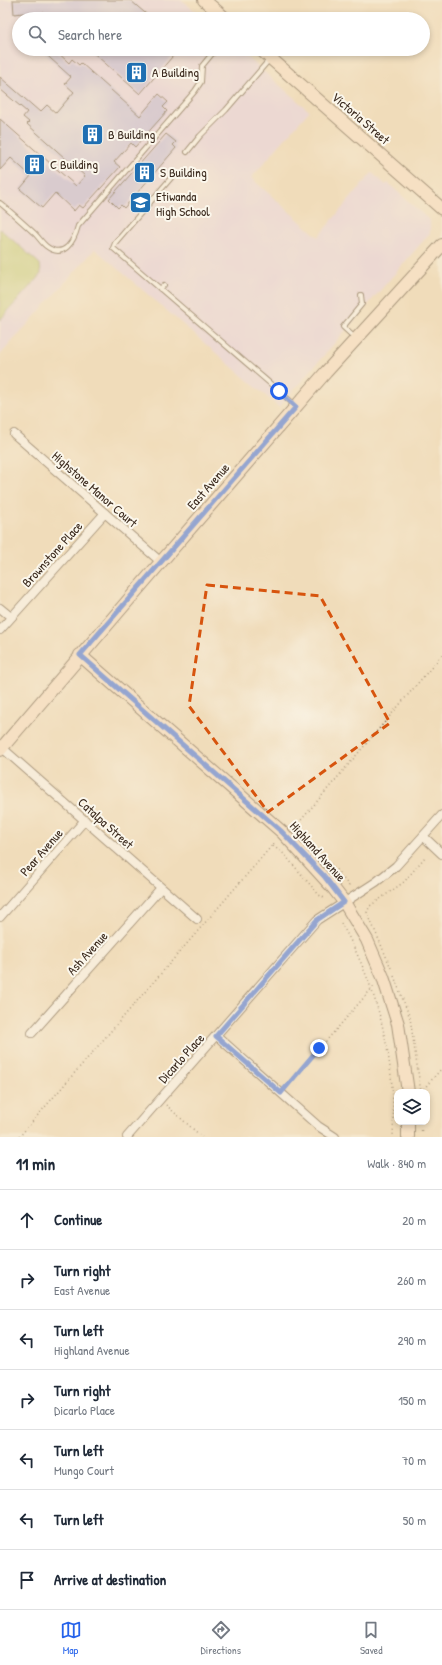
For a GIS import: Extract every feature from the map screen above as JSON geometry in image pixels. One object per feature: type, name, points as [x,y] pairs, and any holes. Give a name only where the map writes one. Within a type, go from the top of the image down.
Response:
[{"type":"street","points":[[204,0],[218,12]]},
{"type":"street","name":"Victoria Street","points":[[269,56],[442,209]]},
{"type":"street","name":"East Avenue","points":[[1,748],[296,407],[442,245]]},
{"type":"street","name":"Highstone Manor Court","points":[[14,434],[161,562]]},
{"type":"street","name":"Brownstone Place","points":[[0,630],[105,513]]},
{"type":"street","points":[[0,608],[11,617]]},
{"type":"street","name":"Highland Avenue","points":[[80,655],[282,832],[324,876],[344,902],[367,940],[383,977],[392,1003],[402,1043],[408,1089]]},
{"type":"street","name":"Catalpa Street","points":[[1,748],[197,919]]},
{"type":"street","name":"Dicarlo Place","points":[[127,1137],[317,920],[376,882],[396,866],[442,815]]},
{"type":"street","name":"Pear Avenue","points":[[0,917],[85,820]]},
{"type":"street","points":[[423,836],[442,854]]},
{"type":"street","name":"Ash Avenue","points":[[32,1033],[161,888]]},
{"type":"street","points":[[216,1036],[318,1126],[335,1137]]},
{"type":"street","points":[[408,1125],[408,1137]]},
{"type":"lane","points":[[0,203],[39,237],[46,246],[57,250],[68,248],[74,239],[78,226],[195,91],[201,82],[202,66],[210,56]]},
{"type":"lane","points":[[187,152],[271,58]]},
{"type":"lane","points":[[171,178],[115,243],[114,248],[296,407]]},
{"type":"lane","points":[[160,289],[164,285]]},
{"type":"lane","points":[[343,327],[362,304],[361,296]]},
{"type":"lane","points":[[339,324],[357,339]]},
{"type":"path","points":[[349,886],[296,826],[442,655]]},
{"type":"path","points":[[19,1137],[276,842]]},
{"type":"path","points":[[273,846],[284,854],[320,895],[326,899]]},
{"type":"path","points":[[421,1089],[410,1018],[367,912],[370,906],[404,882],[425,857]]},
{"type":"path","points":[[341,923],[372,989],[378,1008],[392,1077],[393,1137]]},
{"type":"path","points":[[281,1093],[374,986]]},
{"type":"path","points":[[424,1089],[442,1068]]},
{"type":"path","points":[[160,1100],[202,1137]]},
{"type":"path","points":[[421,1125],[422,1137]]},
{"type":"highlighted area","points":[[207,585],[320,596],[390,723],[268,812],[189,706]]},
{"type":"shaded area","name":"Etiwanda High School","points":[[0,0],[182,0],[196,12],[12,12],[12,56],[246,56],[309,111],[251,178],[318,237],[372,173],[386,185],[388,183],[430,221],[430,233],[279,407],[95,249],[0,355]]},
{"type":"green space","points":[[0,229],[40,264],[41,274],[0,320]]},
{"type":"building","points":[[13,0],[130,0],[144,12],[43,12],[14,12]]},
{"type":"building","name":"B Building","points":[[48,56],[62,56],[69,63],[72,59],[79,65],[81,63],[140,116],[159,94],[168,102],[163,107],[167,111],[135,147],[131,143],[114,162],[120,167],[83,208],[79,205],[74,211],[55,193],[42,208],[20,189],[31,176],[11,158],[0,170],[0,119],[76,186],[85,176],[27,124],[29,122],[23,117],[27,112],[0,89],[0,77],[40,112],[47,105],[56,113],[74,92],[65,84],[71,77]]},
{"type":"building","name":"A Building","points":[[97,56],[173,56],[140,94]]},
{"type":"building","name":"S Building","points":[[166,134],[176,142],[173,145],[176,148],[124,208],[121,205],[118,208],[109,199]]},
{"type":"place","name":"A Building","points":[[137,72]]},
{"type":"place","name":"B Building","points":[[92,134]]},
{"type":"place","name":"C Building","points":[[35,164]]},
{"type":"place","name":"S Building","points":[[144,172]]},
{"type":"place","name":"Etiwanda High School","points":[[140,203]]},
{"type":"route","points":[[279,391],[296,407],[80,655],[295,844],[324,876],[344,902],[317,920],[216,1036],[281,1093],[319,1048]]}]
